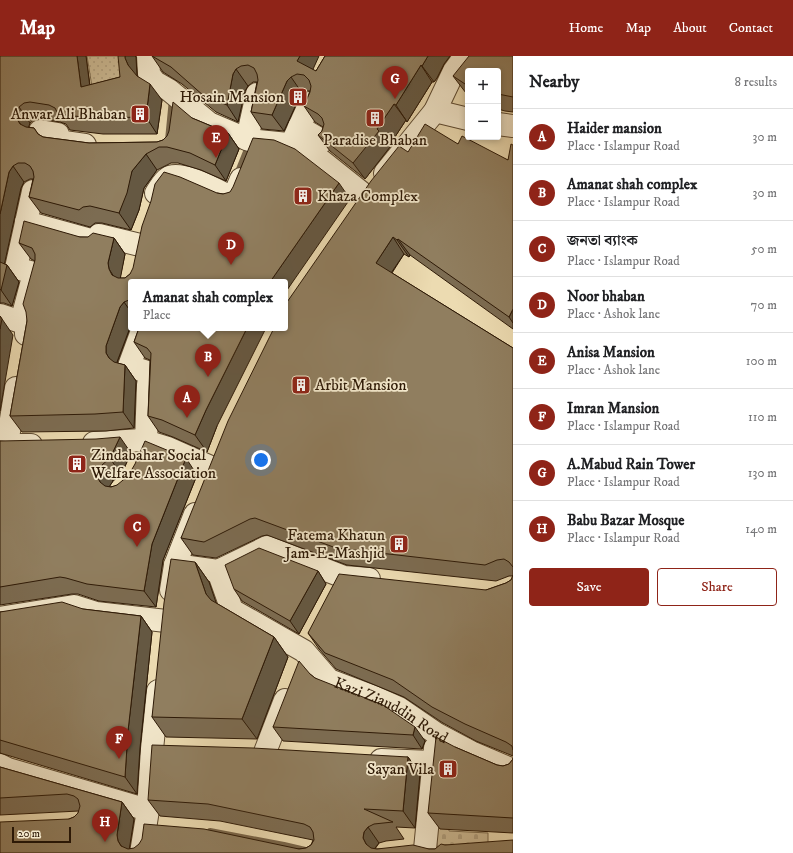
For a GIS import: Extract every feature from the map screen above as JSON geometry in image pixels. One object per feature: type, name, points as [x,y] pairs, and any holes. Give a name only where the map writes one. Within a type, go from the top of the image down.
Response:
[{"type":"street","points":[[148,56],[149,74],[155,82],[175,94],[209,123],[251,140],[295,136],[323,141]]},
{"type":"street","points":[[354,215],[435,111],[454,71],[465,56]]},
{"type":"street","points":[[172,117],[175,94]]},
{"type":"street","points":[[26,222],[95,241],[99,235],[143,237],[154,195],[167,178],[176,175],[196,181],[234,198],[251,140],[257,94]]},
{"type":"street","points":[[295,136],[310,103]]},
{"type":"street","points":[[435,111],[465,118]]},
{"type":"street","points":[[501,124],[513,126]]},
{"type":"street","points":[[40,131],[58,134],[58,141],[102,147]]},
{"type":"street","points":[[295,136],[319,158],[367,197]]},
{"type":"street","points":[[21,322],[34,273],[16,268],[33,191]]},
{"type":"street","points":[[0,315],[21,322],[26,327],[22,360],[4,441],[10,445],[142,440],[146,448]]},
{"type":"street","points":[[142,331],[129,366],[150,373],[148,386],[146,448]]},
{"type":"street","points":[[164,644],[175,565],[222,446]]},
{"type":"street","points":[[146,448],[168,448],[208,483]]},
{"type":"street","points":[[175,565],[218,571],[267,547],[344,577],[391,582]]},
{"type":"street","name":"Kazi Ziauddin Road","points":[[218,571],[232,610],[304,650],[329,680],[399,708],[437,734],[471,752],[513,770]]},
{"type":"street","points":[[333,597],[344,577]]},
{"type":"street","points":[[0,618],[74,606],[96,612],[166,621]]},
{"type":"street","points":[[265,752],[304,650],[315,630]]},
{"type":"street","points":[[141,853],[153,822],[160,749],[160,674]]},
{"type":"street","points":[[402,851],[434,851],[432,762],[437,734]]},
{"type":"street","points":[[242,751],[288,754]]},
{"type":"street","points":[[365,759],[432,762]]},
{"type":"street","points":[[0,765],[8,770],[153,822]]},
{"type":"green space","points":[[87,56],[145,56],[128,57],[130,77],[147,75],[94,99]]},
{"type":"green space","points":[[448,809],[449,831],[488,833],[488,853],[428,845]]},
{"type":"building","points":[[0,56],[77,56],[81,87],[120,77],[118,56],[125,56],[128,65],[137,76],[150,84],[146,117],[91,118],[58,114],[55,108],[49,105],[30,102],[24,103],[16,112],[17,119],[20,124],[26,127],[34,128],[38,134],[43,137],[89,143],[157,142],[163,140],[169,131],[173,102],[192,118],[228,133],[215,165],[190,153],[167,147],[159,147],[146,154],[132,171],[127,193],[119,213],[90,206],[83,207],[79,210],[29,197],[34,177],[33,171],[30,166],[25,163],[18,163],[13,166],[9,172],[0,214]]},
{"type":"building","points":[[152,56],[300,56],[297,61],[316,71],[325,56],[428,56],[396,105],[394,104],[377,129],[379,131],[353,163],[318,135],[322,131],[324,124],[322,118],[318,114],[304,106],[311,86],[309,80],[304,75],[297,74],[287,81],[272,115],[251,112],[258,80],[254,68],[248,65],[241,66],[236,69],[233,74],[227,105],[204,96],[171,67]]},
{"type":"building","points":[[469,56],[513,56],[513,97],[501,95],[501,68],[465,68],[465,84],[453,76]]},
{"type":"building","points":[[425,124],[458,144],[462,136],[465,138],[465,140],[470,140],[508,160],[511,144],[513,145],[513,309],[509,317],[398,239],[397,240],[393,237],[376,263],[513,348],[513,567],[504,559],[485,565],[336,548],[255,518],[250,519],[204,542],[181,538],[228,421],[273,331],[288,331],[288,301],[371,181],[399,146],[408,152]]},
{"type":"building","points":[[253,138],[274,140],[295,149],[339,183],[272,279],[128,279],[128,300],[124,302],[120,307],[106,346],[106,353],[109,358],[114,362],[125,365],[123,412],[10,416],[27,321],[23,304],[35,260],[35,254],[32,248],[19,243],[24,221],[80,237],[88,237],[93,233],[114,238],[108,263],[109,269],[112,275],[118,278],[125,278],[130,274],[133,268],[142,226],[151,201],[155,184],[164,172],[180,177],[217,193],[223,194],[230,192]]},
{"type":"building","points":[[0,262],[7,265],[1,290],[0,289]]},
{"type":"building","points":[[0,316],[2,319],[0,329]]},
{"type":"building","points":[[138,331],[246,331],[195,435],[162,420],[148,416],[151,353],[147,348],[134,342]]},
{"type":"building","points":[[120,437],[110,458],[98,470],[97,476],[100,482],[105,486],[111,487],[117,485],[128,476],[145,441],[186,458],[152,544],[144,591],[87,584],[60,577],[0,587],[0,441]]},
{"type":"building","points":[[259,548],[318,571],[290,621],[234,589],[225,565]]},
{"type":"building","points":[[171,559],[195,562],[206,594],[211,600],[274,637],[242,719],[152,717],[164,603]]},
{"type":"building","points":[[339,574],[486,590],[506,583],[511,580],[513,575],[513,750],[512,746],[506,742],[465,724],[432,707],[393,680],[325,653],[308,633]]},
{"type":"building","points":[[62,602],[83,609],[141,616],[128,731],[125,777],[0,740],[0,612]]},
{"type":"building","points":[[299,661],[315,678],[383,705],[415,727],[413,735],[273,727]]},
{"type":"building","points":[[436,737],[497,765],[503,766],[509,764],[513,759],[513,818],[428,813]]},
{"type":"building","points":[[152,745],[253,748],[408,757],[403,811],[364,809],[393,822],[374,824],[368,827],[364,832],[363,838],[366,844],[371,848],[377,849],[413,845],[435,849],[441,844],[445,845],[513,840],[513,853],[0,853],[0,822],[69,819],[78,813],[80,806],[78,799],[67,794],[0,798],[0,767],[122,802],[117,835],[121,846],[128,849],[134,848],[139,844],[142,839],[144,824],[204,829],[299,849],[306,848],[311,845],[314,840],[313,832],[310,827],[304,824],[208,804],[148,800]]},
{"type":"waterway","points":[[168,140],[172,99]]},
{"type":"waterway","points":[[237,174],[249,144]]},
{"type":"waterway","points":[[210,831],[318,853]]},
{"type":"place","name":"Hosain Mansion","points":[[298,97]]},
{"type":"place","name":"A.Mabud Rain Tower","points":[[395,99]]},
{"type":"place","name":"Anwar Ali Bhaban","points":[[140,114]]},
{"type":"place","name":"Paradise Bhaban","points":[[375,118]]},
{"type":"place","name":"Anisa Mansion","points":[[216,158]]},
{"type":"place","name":"Khaza Complex","points":[[303,196]]},
{"type":"place","name":"Noor bhaban","points":[[231,265]]},
{"type":"place","name":"Amanat shah complex","points":[[208,377]]},
{"type":"place","name":"Arbit Mansion","points":[[301,385]]},
{"type":"place","name":"Haider mansion","points":[[187,418]]},
{"type":"place","name":"Zindabahar Social Welfare Association","points":[[77,464]]},
{"type":"place","name":"Fatema Khatun Jam-E-Mashjid","points":[[399,544]]},
{"type":"place","name":"জনতা ব্যাংক","points":[[137,547]]},
{"type":"place","name":"Imran Mansion","points":[[119,759]]},
{"type":"place","name":"Sayan Vila","points":[[448,769]]},
{"type":"place","name":"Babu Bazar Mosque","points":[[105,842]]}]
